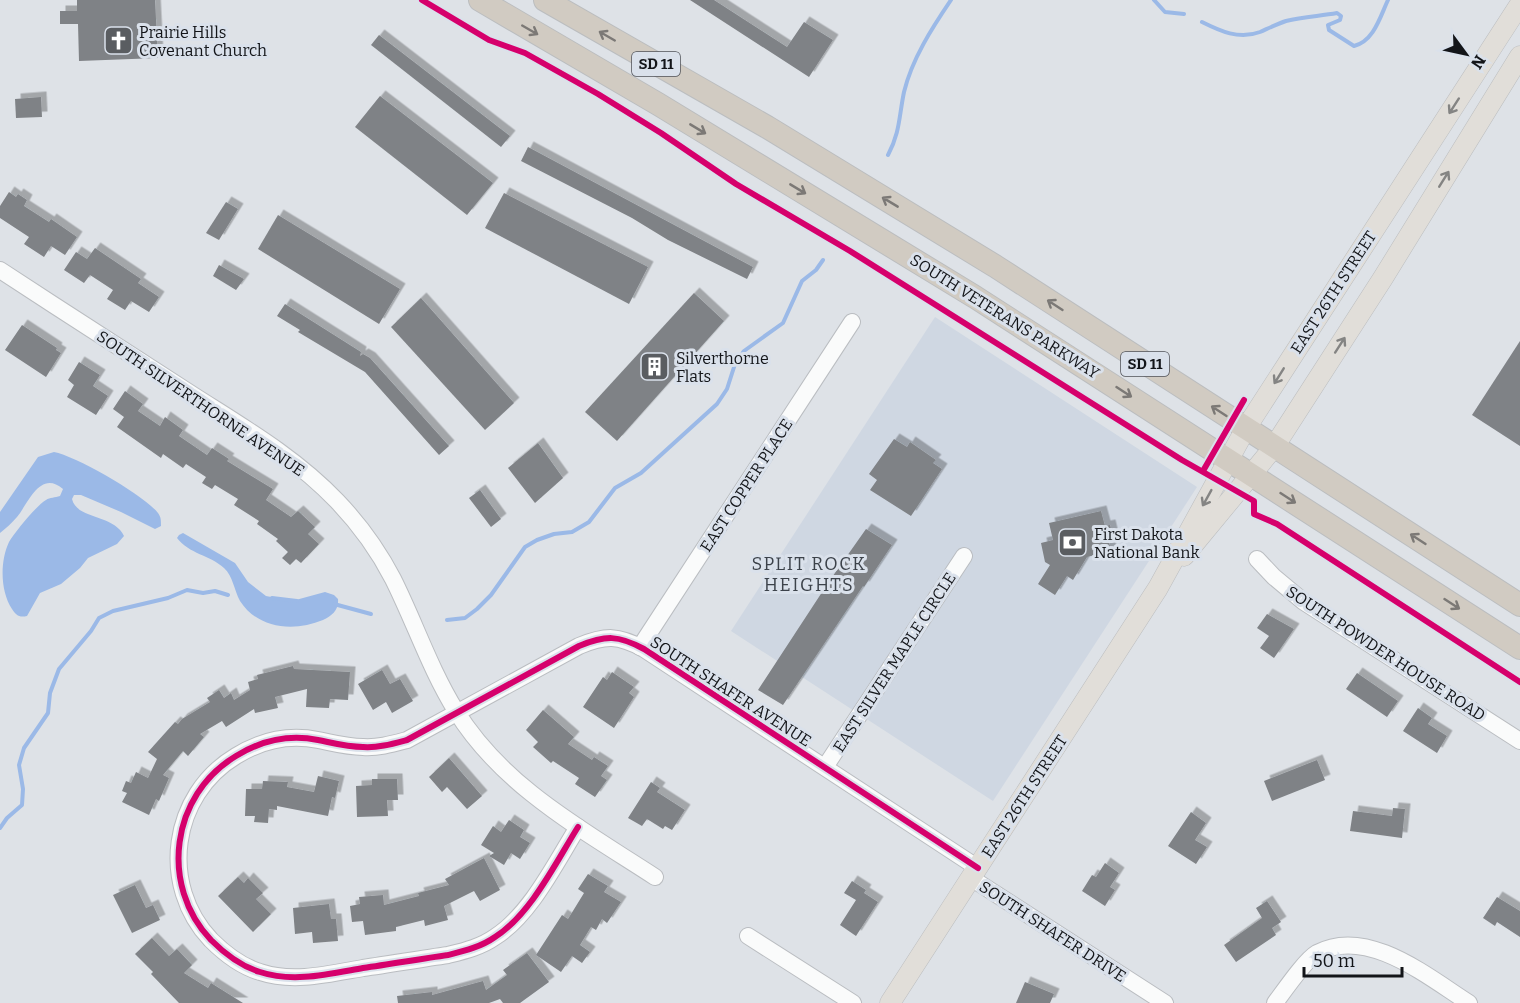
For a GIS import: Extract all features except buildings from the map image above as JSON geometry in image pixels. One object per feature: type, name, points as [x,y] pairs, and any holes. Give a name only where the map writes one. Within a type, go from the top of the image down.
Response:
[{"type":"highway","name":"SOUTH VETERANS PARKWAY","points":[[480,0],[861,226],[1229,459],[1520,648]]},
{"type":"highway","name":"SD 11","points":[[545,0],[767,127],[914,217],[1520,605]]},
{"type":"main road","name":"EAST 26TH STREET","points":[[890,1003],[1158,588],[1246,428],[1520,4]]},
{"type":"main road","name":"EAST 26TH STREET","points":[[1158,588],[1275,447],[1377,288],[1520,56]]},
{"type":"street","name":"SOUTH SILVERTHORNE AVENUE","points":[[1,272],[273,447],[321,485],[354,520],[380,557],[402,598],[439,682],[457,713],[484,749],[515,780],[549,808],[655,877]]},
{"type":"street","name":"EAST COPPER PLACE","points":[[640,647],[852,322]]},
{"type":"street","name":"EAST SILVER MAPLE CIRCLE","points":[[825,767],[964,556]]},
{"type":"street","name":"SOUTH POWDER HOUSE ROAD","points":[[1257,559],[1274,577],[1304,602],[1520,741]]},
{"type":"street","name":"SOUTH SHAFER AVENUE","points":[[578,827],[520,915],[495,937],[465,951],[311,976],[275,976],[246,967],[228,956],[208,937],[190,909],[184,895],[178,866],[178,851],[184,818],[200,788],[211,775],[236,756],[272,740],[294,737],[349,746],[377,747],[407,740],[579,646],[614,638],[624,639],[640,647],[825,767],[974,873]]},
{"type":"street","name":"SOUTH SHAFER DRIVE","points":[[974,873],[1166,1003]]},
{"type":"street","points":[[748,936],[853,1003]]},
{"type":"street","points":[[1275,1003],[1315,954],[1339,945],[1371,948],[1405,961],[1469,1003]]},
{"type":"shaded area","points":[[935,317],[1197,487],[993,801],[731,631]]},
{"type":"water","points":[[54,452],[93,468],[139,496],[158,513],[161,526],[155,529],[81,495],[74,495],[72,499],[75,506],[81,511],[112,524],[124,536],[117,544],[88,558],[61,584],[40,593],[27,616],[20,616],[15,613],[8,602],[3,585],[6,550],[9,542],[32,513],[48,499],[60,496],[63,489],[48,483],[41,486],[30,497],[15,519],[0,533],[0,512],[38,457]]},
{"type":"water","points":[[183,533],[235,563],[248,582],[266,596],[292,601],[325,592],[338,599],[336,609],[323,620],[300,626],[277,625],[256,617],[240,601],[227,571],[212,560],[187,548],[177,538]]},
{"type":"waterway","points":[[888,155],[897,132],[904,92],[912,68],[951,0]]},
{"type":"waterway","points":[[1154,0],[1165,12],[1184,14]]},
{"type":"waterway","points":[[1202,22],[1223,31],[1245,35],[1260,32],[1286,21],[1337,13],[1341,16],[1340,20],[1328,25],[1329,30],[1354,46],[1371,34],[1388,0]]},
{"type":"waterway","points":[[447,620],[465,618],[477,609],[491,595],[525,547],[554,534],[572,532],[589,522],[615,488],[641,473],[717,404],[727,389],[735,364],[744,351],[783,323],[802,281],[816,270],[823,260]]},
{"type":"waterway","points":[[0,828],[7,818],[22,805],[23,789],[19,765],[24,748],[48,713],[50,693],[59,669],[99,618],[113,611],[168,598],[187,590],[203,593],[215,591],[228,595]]},
{"type":"waterway","points":[[272,598],[297,601]]},
{"type":"waterway","points":[[334,604],[371,614]]},
{"type":"cycle path","points":[[422,0],[489,40],[525,53],[598,94],[736,184],[850,251],[1182,460],[1254,501],[1254,514],[1277,524],[1520,682]]},
{"type":"cycle path","points":[[1203,471],[1244,400]]},
{"type":"cycle path","points":[[578,827],[531,901],[508,927],[490,940],[448,955],[324,975],[298,977],[273,975],[239,963],[227,955],[211,940],[194,918],[184,894],[179,868],[180,842],[186,817],[197,793],[214,773],[246,750],[265,742],[286,738],[307,738],[357,747],[385,745],[407,740],[579,646],[605,638],[627,641],[644,649],[978,868]]},
{"type":"place","name":"Prairie Hills Covenant Church","points":[[118,41]]},
{"type":"place","name":"Silverthorne Flats","points":[[655,367]]},
{"type":"place","name":"First Dakota National Bank","points":[[1073,543]]},
{"type":"district","name":"SPLIT ROCK HEIGHTS","points":[[809,574]]}]
